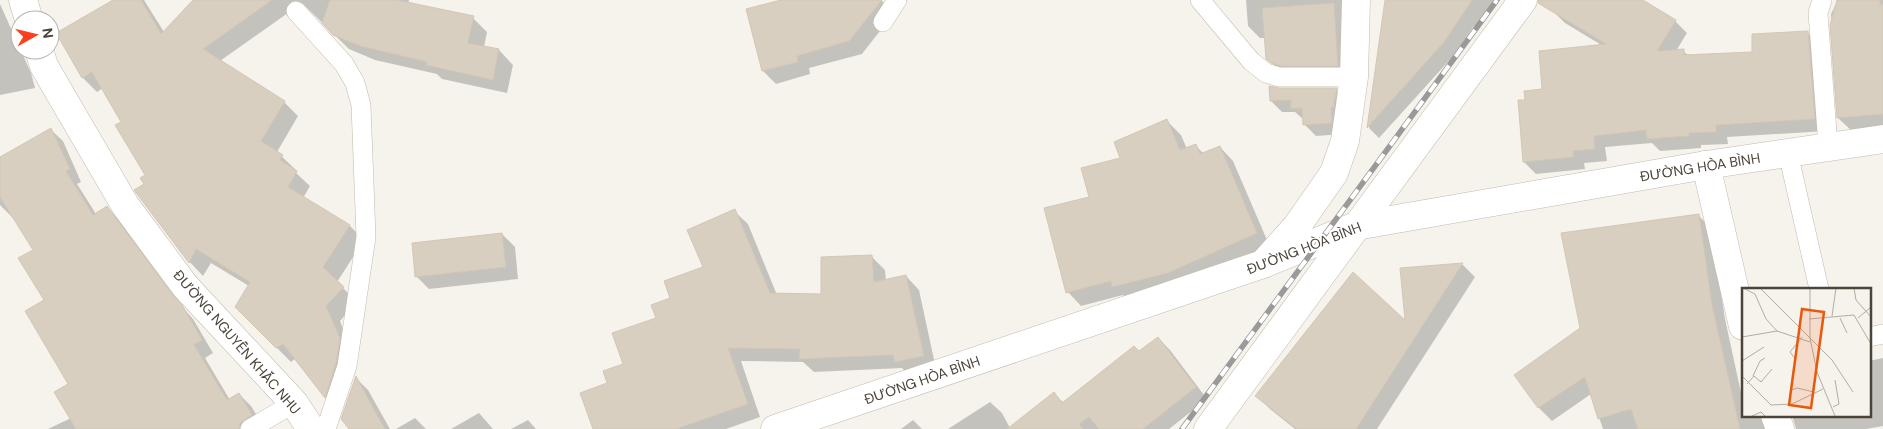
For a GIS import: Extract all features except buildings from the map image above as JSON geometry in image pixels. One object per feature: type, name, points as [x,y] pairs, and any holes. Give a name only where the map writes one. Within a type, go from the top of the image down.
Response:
[{"type":"street","points":[[1264,264],[1297,226],[1334,173],[1345,141],[1354,77],[1356,0]]},
{"type":"street","points":[[1208,429],[1523,0]]},
{"type":"street","name":"ĐƯỜNG NGUYỄN KHẮC NHU","points":[[42,60],[125,205],[185,286],[294,403],[311,429]]},
{"type":"street","name":"ĐƯỜNG HÒA BÌNH","points":[[775,429],[1264,264],[1356,226],[1706,165],[1883,139]]},
{"type":"street","points":[[1706,165],[1742,322]]},
{"type":"street","points":[[1775,416],[1780,429]]},
{"type":"lane","points":[[883,22],[898,0]]},
{"type":"lane","points":[[1200,0],[1251,61],[1266,73],[1279,77],[1354,77]]},
{"type":"lane","points":[[1822,0],[1818,13],[1828,146]]},
{"type":"lane","points":[[296,11],[344,64],[355,83],[361,105],[366,237],[347,366],[326,429]]},
{"type":"lane","points":[[1788,153],[1819,288]]},
{"type":"lane","points":[[1870,337],[1883,334]]},
{"type":"lane","points":[[250,429],[294,403]]},
{"type":"railway","points":[[1182,429],[1497,0]]}]
